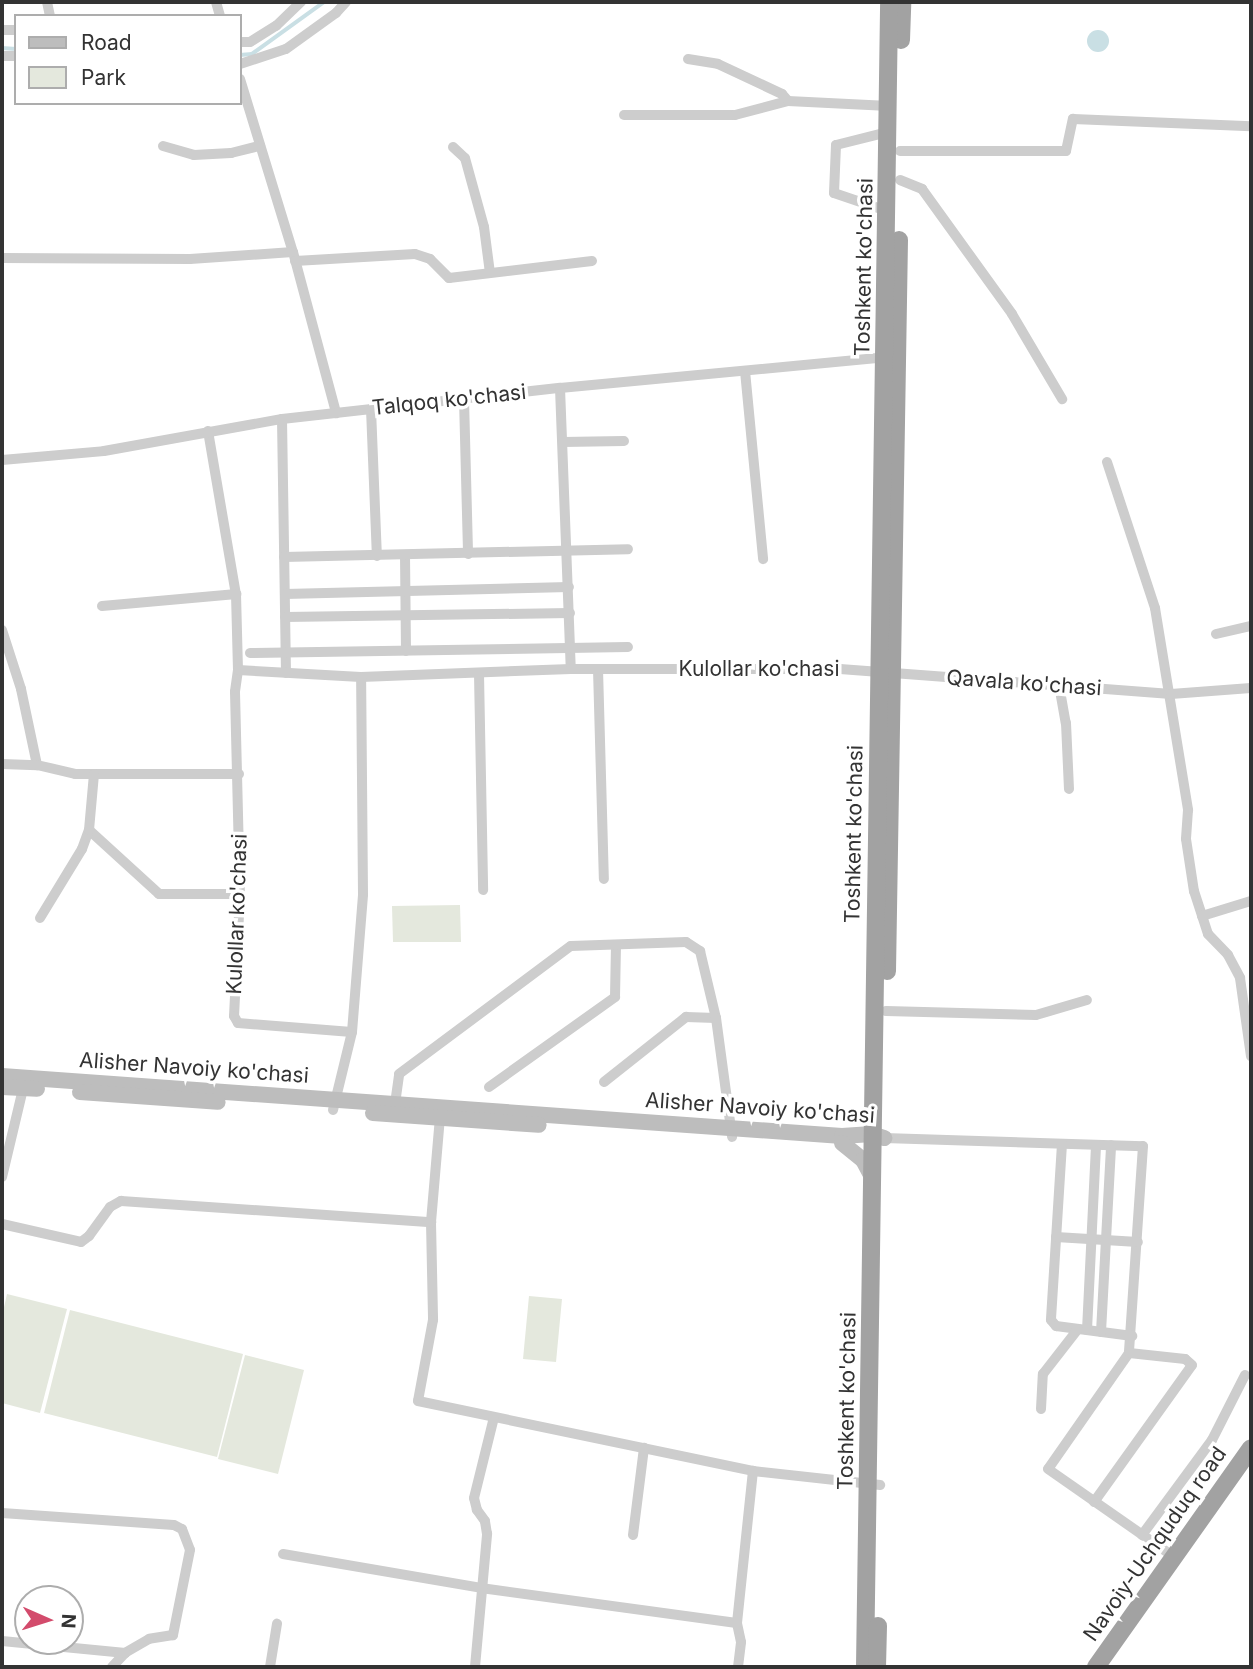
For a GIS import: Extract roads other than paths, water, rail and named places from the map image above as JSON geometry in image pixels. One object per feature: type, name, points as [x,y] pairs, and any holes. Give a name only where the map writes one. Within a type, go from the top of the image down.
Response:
[{"type":"highway","name":"Toshkent ko'chasi","points":[[889,2],[887,211],[892,357]]},
{"type":"highway","name":"Toshkent ko'chasi","points":[[865,1667],[874,1484],[876,1138],[873,1102],[892,357],[900,180],[902,2]]},
{"type":"highway","name":"Toshkent ko'chasi","points":[[877,1667],[872,1177],[886,1011],[886,672]]},
{"type":"highway","name":"Navoiy-Uchquduq road","points":[[1096,1667],[1251,1448]]},
{"type":"main road","name":"Alisher Navoiy ko'chasi","points":[[2,1076],[24,1083],[333,1105],[440,1118],[842,1139],[876,1138]]},
{"type":"main road","name":"Alisher Navoiy ko'chasi","points":[[2,1087],[24,1083]]},
{"type":"main road","points":[[872,1177],[863,1160],[842,1139],[863,1120],[873,1102]]},
{"type":"main road","name":"Alisher Navoiy ko'chasi","points":[[333,1105],[395,1104],[732,1132]]},
{"type":"street","points":[[242,42],[250,42],[276,26],[301,2]]},
{"type":"street","points":[[242,63],[286,49],[336,13],[346,2]]},
{"type":"street","points":[[688,59],[718,64],[782,93],[788,101]]},
{"type":"street","points":[[242,86],[294,257],[336,413]]},
{"type":"street","points":[[624,115],[735,115],[788,101],[889,106]]},
{"type":"street","points":[[900,151],[1066,151],[1073,119],[1251,126]]},
{"type":"street","points":[[887,211],[834,192],[836,145],[888,132]]},
{"type":"street","points":[[163,146],[194,155],[231,153],[260,146]]},
{"type":"street","points":[[453,147],[465,158],[484,227],[490,273]]},
{"type":"street","points":[[900,180],[922,189],[1012,314],[1056,384],[1062,399]]},
{"type":"street","points":[[2,258],[190,259],[415,254],[430,259],[449,278],[592,261]]},
{"type":"street","name":"Talqoq ko'chasi","points":[[2,460],[104,451],[282,419],[560,388],[892,357]]},
{"type":"street","points":[[745,371],[763,559]]},
{"type":"street","points":[[560,388],[571,669]]},
{"type":"street","points":[[464,399],[468,554]]},
{"type":"street","points":[[371,409],[377,556]]},
{"type":"street","points":[[282,419],[286,673]]},
{"type":"street","name":"Kulollar ko'chasi","points":[[208,431],[236,594],[238,670],[235,692],[240,894],[234,1016],[238,1023],[352,1032]]},
{"type":"street","points":[[563,442],[624,441]]},
{"type":"street","points":[[1107,462],[1155,608],[1188,810],[1186,838],[1192,878],[1208,934],[1228,955],[1240,978],[1251,1056]]},
{"type":"street","points":[[284,557],[628,549]]},
{"type":"street","points":[[405,555],[406,651]]},
{"type":"street","points":[[285,594],[569,587]]},
{"type":"street","points":[[102,606],[236,594]]},
{"type":"street","points":[[285,617],[570,613]]},
{"type":"street","points":[[1216,634],[1251,626]]},
{"type":"street","points":[[2,630],[21,689],[37,765]]},
{"type":"street","points":[[250,653],[628,647]]},
{"type":"street","name":"Kulollar ko'chasi","points":[[238,670],[361,677],[571,669],[840,668],[886,672]]},
{"type":"street","points":[[598,669],[604,879]]},
{"type":"street","name":"Qavala ko'chasi","points":[[886,672],[1171,694],[1251,688]]},
{"type":"street","points":[[479,674],[483,890]]},
{"type":"street","points":[[333,1105],[352,1032],[363,894],[361,677]]},
{"type":"street","points":[[1059,685],[1066,723],[1069,789]]},
{"type":"street","points":[[2,764],[37,765],[75,774],[239,774]]},
{"type":"street","points":[[40,918],[82,849],[89,830],[94,774]]},
{"type":"street","points":[[89,830],[159,894],[240,894]]},
{"type":"street","points":[[1202,916],[1251,901]]},
{"type":"street","points":[[395,1104],[399,1074],[571,946],[686,942],[699,951],[716,1018],[732,1132]]},
{"type":"street","points":[[489,1087],[615,997],[615,945]]},
{"type":"street","points":[[886,1011],[1036,1015],[1087,1000]]},
{"type":"street","points":[[604,1082],[686,1017],[716,1018]]},
{"type":"street","points":[[2,1177],[24,1083]]},
{"type":"street","points":[[440,1118],[431,1222],[433,1320],[418,1401],[753,1471],[874,1484]]},
{"type":"street","points":[[876,1138],[1143,1146],[1129,1353],[1048,1469],[1174,1557]]},
{"type":"street","points":[[1062,1144],[1051,1320],[1056,1326],[1132,1336]]},
{"type":"street","points":[[1041,1409],[1043,1374],[1082,1330],[1092,1239],[1096,1145]]},
{"type":"street","points":[[1101,1332],[1111,1145]]},
{"type":"street","points":[[2,1224],[81,1242],[89,1236],[110,1207],[121,1201],[431,1222]]},
{"type":"street","points":[[1056,1237],[1138,1242]]},
{"type":"street","points":[[1094,1502],[1192,1365],[1185,1359],[1129,1353]]},
{"type":"street","points":[[1142,1535],[1212,1440],[1245,1376]]},
{"type":"street","points":[[475,1667],[487,1534],[485,1521],[477,1510],[474,1498],[494,1417]]},
{"type":"street","points":[[632,1535],[644,1448]]},
{"type":"street","points":[[738,1667],[741,1642],[737,1623],[753,1471]]},
{"type":"street","points":[[2,1513],[174,1525],[182,1529],[190,1550],[173,1635],[149,1639],[125,1653],[112,1667]]},
{"type":"street","points":[[283,1554],[481,1588],[737,1623]]},
{"type":"street","points":[[271,1667],[277,1625]]},
{"type":"street","points":[[2,1641],[125,1653]]},
{"type":"waterway","points":[[242,55],[252,54],[324,2]]},
{"type":"waterway","points":[[2,48],[14,49]]}]
